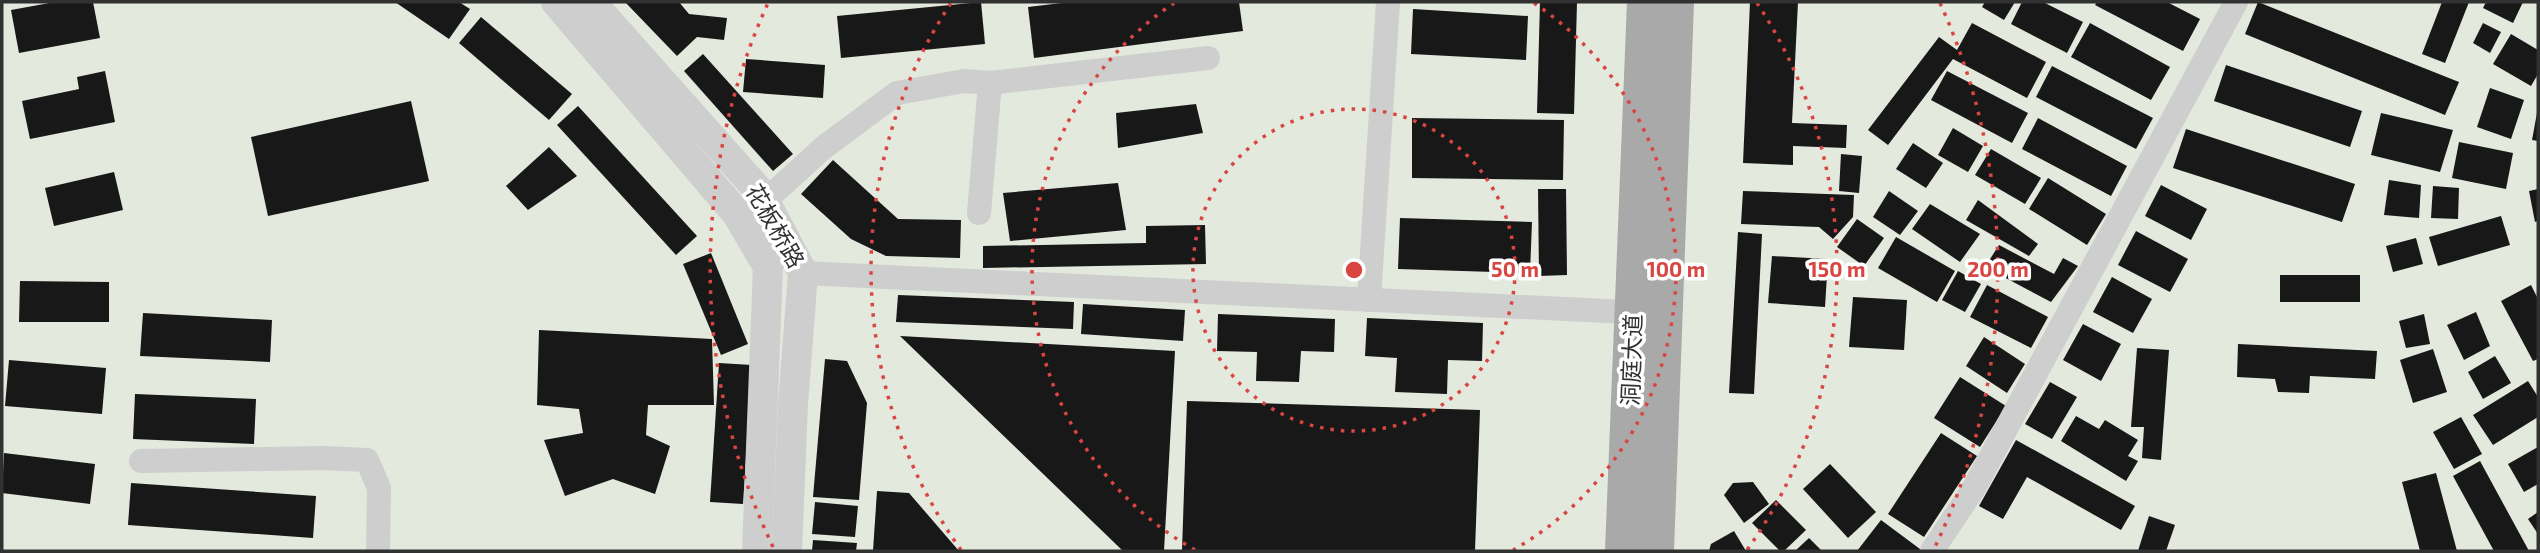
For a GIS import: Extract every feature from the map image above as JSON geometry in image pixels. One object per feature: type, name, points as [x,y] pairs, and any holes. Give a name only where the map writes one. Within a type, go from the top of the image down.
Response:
[{"type":"main road","name":"洞庭大道","points":[[1646,2],[1655,551]]},
{"type":"main road","name":"洞庭大道","points":[[1624,551],[1649,313],[1675,2]]},
{"type":"street","name":"花板桥路","points":[[556,2],[737,214],[768,267],[757,551]]},
{"type":"street","name":"花板桥路","points":[[591,2],[760,192],[803,273],[793,404],[787,551]]},
{"type":"street","points":[[1369,300],[1388,2]]},
{"type":"street","points":[[1932,551],[1974,488],[2236,2]]},
{"type":"street","points":[[765,201],[823,148],[897,93],[964,81],[990,83],[1208,58]]},
{"type":"street","points":[[979,213],[990,83]]},
{"type":"street","points":[[803,273],[1649,313]]},
{"type":"street","points":[[141,461],[323,458],[367,460],[379,488],[378,551]]},
{"type":"shaded area","points":[[2,2],[2538,2],[2538,551],[2,551]]},
{"type":"building","points":[[55,2],[93,2],[100,38],[19,53],[11,10]]},
{"type":"building","points":[[395,2],[459,2],[470,9],[449,39]]},
{"type":"building","points":[[625,2],[679,2],[689,14],[727,18],[724,40],[697,37],[677,56]]},
{"type":"building","points":[[981,2],[985,44],[841,58],[837,16]]},
{"type":"building","points":[[1070,2],[1239,2],[1243,31],[1034,58],[1028,7]]},
{"type":"building","points":[[1540,2],[1577,2],[1574,114],[1537,113]]},
{"type":"building","points":[[1750,2],[1798,2],[1792,123],[1847,125],[1846,148],[1793,146],[1793,165],[1743,163]]},
{"type":"building","points":[[1985,2],[2015,2],[2004,20],[1982,7]]},
{"type":"building","points":[[2022,2],[2043,2],[2083,22],[2067,53],[2011,24]]},
{"type":"building","points":[[2097,2],[2167,2],[2200,19],[2183,51],[2095,5]]},
{"type":"building","points":[[2258,2],[2459,82],[2445,115],[2245,34]]},
{"type":"building","points":[[2442,2],[2469,2],[2445,63],[2422,54]]},
{"type":"building","points":[[2486,2],[2523,2],[2513,23],[2483,8]]},
{"type":"building","points":[[1413,9],[1528,16],[1526,60],[1411,54]]},
{"type":"building","points":[[481,17],[572,94],[549,120],[459,43]]},
{"type":"building","points":[[1972,23],[2046,62],[2027,98],[1953,59],[1888,145],[1868,130],[1939,37],[1957,50]]},
{"type":"building","points":[[2090,23],[2170,67],[2151,100],[2071,57]]},
{"type":"building","points":[[2483,23],[2501,32],[2490,53],[2473,43]]},
{"type":"building","points":[[2511,34],[2538,50],[2538,74],[2531,86],[2493,64]]},
{"type":"building","points":[[703,54],[793,154],[773,171],[684,71]]},
{"type":"building","points":[[746,59],[825,65],[823,98],[743,92]]},
{"type":"building","points":[[2226,65],[2362,111],[2350,147],[2214,101]]},
{"type":"building","points":[[2052,66],[2153,118],[2136,149],[2036,97]]},
{"type":"building","points":[[105,71],[115,122],[30,139],[22,101],[79,89],[77,77]]},
{"type":"building","points":[[1947,71],[2028,113],[2012,143],[1931,100]]},
{"type":"building","points":[[2490,88],[2524,100],[2511,139],[2477,127]]},
{"type":"building","points":[[411,101],[429,181],[268,216],[251,137]]},
{"type":"building","points":[[1196,104],[1203,133],[1118,148],[1116,113]]},
{"type":"building","points":[[578,106],[697,236],[676,255],[557,125]]},
{"type":"building","points":[[2381,113],[2453,130],[2440,172],[2371,155]]},
{"type":"building","points":[[2538,113],[2538,141],[2532,140]]},
{"type":"building","points":[[1412,118],[1564,120],[1563,180],[1412,178]]},
{"type":"building","points":[[2038,118],[2127,166],[2111,196],[2022,149]]},
{"type":"building","points":[[1953,128],[1983,146],[1968,172],[1938,155]]},
{"type":"building","points":[[2186,129],[2355,184],[2342,222],[2173,168]]},
{"type":"building","points":[[2459,142],[2513,153],[2506,189],[2452,178]]},
{"type":"building","points":[[1913,143],[1943,163],[1926,188],[1896,169]]},
{"type":"building","points":[[549,147],[577,176],[528,210],[506,186]]},
{"type":"building","points":[[1991,149],[2041,178],[2025,204],[1975,175]]},
{"type":"building","points":[[1841,154],[1862,156],[1859,193],[1839,191]]},
{"type":"building","points":[[833,160],[898,219],[961,220],[960,258],[886,256],[851,239],[801,194]]},
{"type":"building","points":[[114,172],[123,210],[54,226],[45,188]]},
{"type":"building","points":[[2048,178],[2106,214],[2087,245],[2029,209]]},
{"type":"building","points":[[2389,180],[2421,185],[2419,218],[2384,215]]},
{"type":"building","points":[[1118,183],[1126,230],[1010,241],[1003,193]]},
{"type":"building","points":[[2161,185],[2207,209],[2191,240],[2145,216]]},
{"type":"building","points":[[2433,186],[2459,188],[2458,219],[2431,218]]},
{"type":"building","points":[[1538,189],[1566,189],[1567,275],[1539,276]]},
{"type":"building","points":[[2538,189],[2538,221],[2535,222],[2529,191]]},
{"type":"building","points":[[1743,191],[1854,195],[1853,217],[1833,239],[1819,227],[1741,224]]},
{"type":"building","points":[[1889,191],[1918,211],[1900,235],[1873,217]]},
{"type":"building","points":[[1978,200],[2038,244],[2029,256],[1966,220]]},
{"type":"building","points":[[1930,204],[1980,234],[1960,262],[1912,229]]},
{"type":"building","points":[[2501,216],[2510,245],[2438,266],[2429,237]]},
{"type":"building","points":[[1400,218],[1532,222],[1530,273],[1398,269]]},
{"type":"building","points":[[1857,219],[1884,238],[1864,266],[1837,247]]},
{"type":"building","points":[[1205,225],[1206,264],[983,268],[983,246],[1146,243],[1146,226]]},
{"type":"building","points":[[2136,231],[2188,259],[2170,292],[2118,265]]},
{"type":"building","points":[[1738,232],[1762,234],[1754,394],[1729,393]]},
{"type":"building","points":[[1896,237],[1955,271],[1937,302],[1878,268]]},
{"type":"building","points":[[2416,238],[2423,264],[2393,272],[2386,246]]},
{"type":"building","points":[[1999,245],[2054,274],[2063,258],[2078,266],[2051,302],[1985,267]]},
{"type":"building","points":[[711,253],[748,344],[721,355],[683,264]]},
{"type":"building","points":[[1772,256],[1828,259],[1825,307],[1768,303]]},
{"type":"building","points":[[1958,271],[1981,284],[1965,312],[1942,300]]},
{"type":"building","points":[[2280,275],[2360,275],[2360,302],[2280,302]]},
{"type":"building","points":[[2112,277],[2152,299],[2133,333],[2093,312]]},
{"type":"building","points":[[20,281],[109,282],[109,322],[19,322]]},
{"type":"building","points":[[1987,285],[2048,317],[2031,348],[1970,317]]},
{"type":"building","points":[[2531,285],[2538,299],[2538,359],[2533,361],[2501,301]]},
{"type":"building","points":[[898,295],[1074,302],[1073,329],[896,322]]},
{"type":"building","points":[[1853,297],[1907,300],[1904,350],[1849,347]]},
{"type":"building","points":[[1083,304],[1185,310],[1183,341],[1081,334]]},
{"type":"building","points":[[2476,312],[2490,346],[2464,360],[2447,325]]},
{"type":"building","points":[[143,313],[272,320],[270,362],[140,356]]},
{"type":"building","points":[[1218,314],[1335,319],[1334,352],[1301,351],[1299,382],[1256,381],[1257,352],[1217,351]]},
{"type":"building","points":[[2424,314],[2430,344],[2406,348],[2399,321]]},
{"type":"building","points":[[1367,318],[1483,323],[1482,361],[1448,360],[1447,394],[1395,392],[1397,358],[1365,356]]},
{"type":"building","points":[[2083,324],[2121,344],[2101,381],[2063,360]]},
{"type":"building","points":[[539,330],[712,339],[714,405],[648,405],[646,435],[670,446],[655,494],[613,479],[565,496],[544,440],[583,433],[579,409],[537,405]]},
{"type":"building","points":[[900,336],[1175,351],[1164,551],[1123,551]]},
{"type":"building","points":[[1984,337],[2025,364],[2007,393],[1966,366]]},
{"type":"building","points":[[2238,344],[2377,351],[2375,379],[2310,376],[2309,393],[2278,392],[2275,379],[2237,377]]},
{"type":"building","points":[[2137,348],[2169,350],[2161,460],[2142,458],[2144,427],[2131,427]]},
{"type":"building","points":[[2433,349],[2447,392],[2413,403],[2400,360]]},
{"type":"building","points":[[2495,356],[2511,383],[2483,399],[2468,372]]},
{"type":"building","points":[[825,359],[847,361],[867,403],[859,500],[813,497]]},
{"type":"building","points":[[9,360],[106,368],[102,414],[5,406]]},
{"type":"building","points":[[719,363],[752,365],[743,504],[710,502]]},
{"type":"building","points":[[1960,377],[2006,406],[1980,447],[1934,418]]},
{"type":"building","points":[[2528,381],[2538,397],[2538,417],[2493,445],[2473,415]]},
{"type":"building","points":[[2050,382],[2077,397],[2052,439],[2025,424]]},
{"type":"building","points":[[135,394],[256,399],[254,444],[133,439]]},
{"type":"building","points":[[1187,401],[1480,410],[1475,551],[1182,551]]},
{"type":"building","points":[[2076,416],[2099,429],[2105,420],[2138,440],[2128,456],[2138,461],[2126,481],[2061,441]]},
{"type":"building","points":[[2461,417],[2482,454],[2454,469],[2433,432]]},
{"type":"building","points":[[1941,433],[1977,456],[1924,537],[1888,514]]},
{"type":"building","points":[[2016,440],[2135,506],[2121,530],[2027,477],[2003,519],[1979,506]]},
{"type":"building","points":[[2538,447],[2538,484],[2524,492],[2508,464]]},
{"type":"building","points":[[4,453],[95,464],[90,504],[2,493]]},
{"type":"building","points":[[2480,461],[2529,551],[2494,551],[2453,476]]},
{"type":"building","points":[[1830,464],[1876,512],[1848,538],[1803,489]]},
{"type":"building","points":[[2436,473],[2457,551],[2420,551],[2402,482]]},
{"type":"building","points":[[1753,482],[1769,504],[1744,523],[1724,495],[1733,483]]},
{"type":"building","points":[[131,483],[316,496],[313,538],[128,525]]},
{"type":"building","points":[[877,491],[909,493],[959,551],[873,551]]},
{"type":"building","points":[[1776,500],[1806,530],[1784,551],[1780,551],[1752,523]]},
{"type":"building","points":[[815,502],[858,506],[855,537],[812,534]]},
{"type":"building","points":[[2538,512],[2538,534],[2528,519]]},
{"type":"building","points":[[2149,516],[2175,525],[2166,551],[2138,551]]},
{"type":"building","points":[[1881,520],[1920,549],[1919,551],[1857,551]]},
{"type":"building","points":[[1734,531],[1746,551],[1709,551],[1711,544]]},
{"type":"building","points":[[1809,538],[1822,551],[1795,551]]},
{"type":"building","points":[[813,540],[857,543],[856,551],[812,551]]}]
